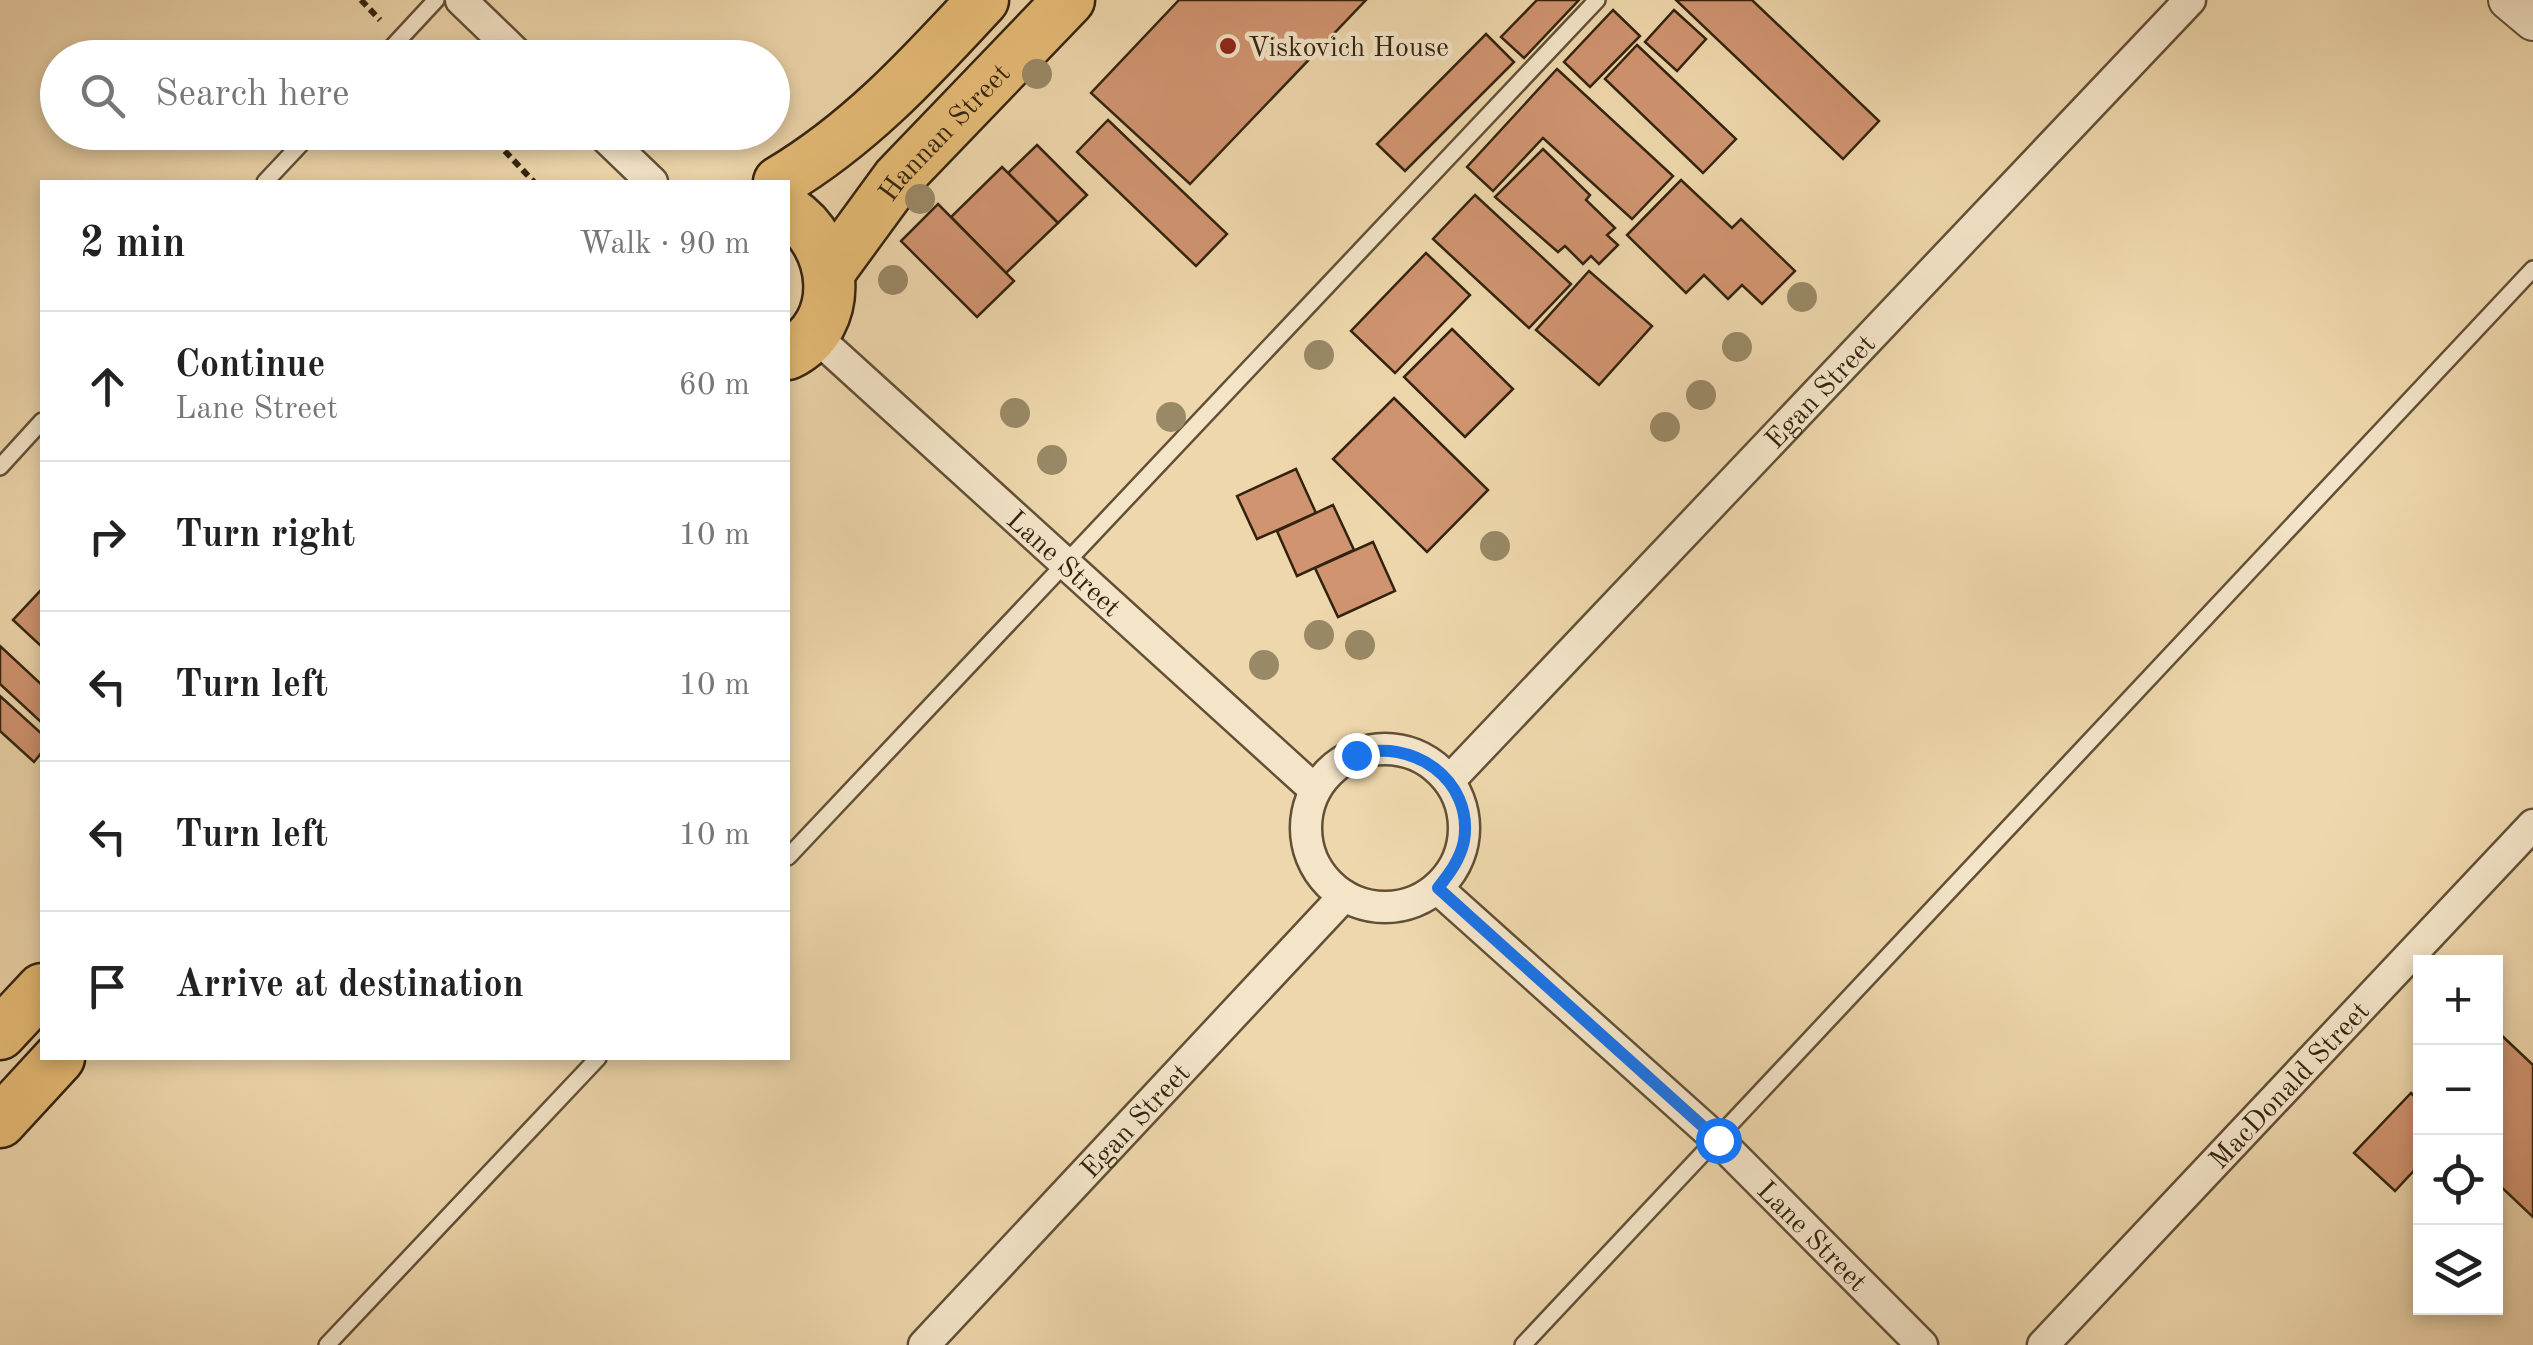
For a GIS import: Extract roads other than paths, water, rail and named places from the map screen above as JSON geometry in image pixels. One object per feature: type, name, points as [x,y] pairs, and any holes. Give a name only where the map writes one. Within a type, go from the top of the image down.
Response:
[{"type":"highway","points":[[783,180],[816,160],[882,108],[983,0]]},
{"type":"highway","name":"Hannan Street","points":[[800,344],[830,293],[830,271],[898,178],[1069,0]]},
{"type":"highway","points":[[790,212],[804,221],[822,244],[830,271]]},
{"type":"highway","points":[[0,1034],[40,991]]},
{"type":"highway","points":[[0,1122],[58,1060]]},
{"type":"street","points":[[460,0],[502,40]]},
{"type":"street","name":"Egan Street","points":[[1448,781],[2190,0]]},
{"type":"street","points":[[2508,0],[2533,22]]},
{"type":"street","points":[[619,150],[650,180]]},
{"type":"street","name":"Lane Street","points":[[800,344],[1067,561],[1315,790]]},
{"type":"street","points":[[1370,750],[1408,752],[1448,781],[1461,803],[1464,838],[1456,865],[1438,888],[1398,906],[1358,903],[1344,896],[1316,868],[1306,838],[1308,810],[1315,790],[1332,769],[1370,750]]},
{"type":"street","name":"MacDonald Street","points":[[2043,1345],[2533,826]]},
{"type":"street","name":"Lane Street","points":[[1438,888],[1718,1140],[1922,1345]]},
{"type":"street","name":"Egan Street","points":[[924,1345],[1344,896]]},
{"type":"lane","points":[[399,40],[436,0]]},
{"type":"lane","points":[[790,855],[1597,0]]},
{"type":"lane","points":[[268,180],[295,150]]},
{"type":"lane","points":[[1523,1345],[2533,269]]},
{"type":"lane","points":[[0,466],[40,423]]},
{"type":"lane","points":[[327,1345],[596,1060]]},
{"type":"place","name":"Viskovich House","points":[[1228,46]]}]
